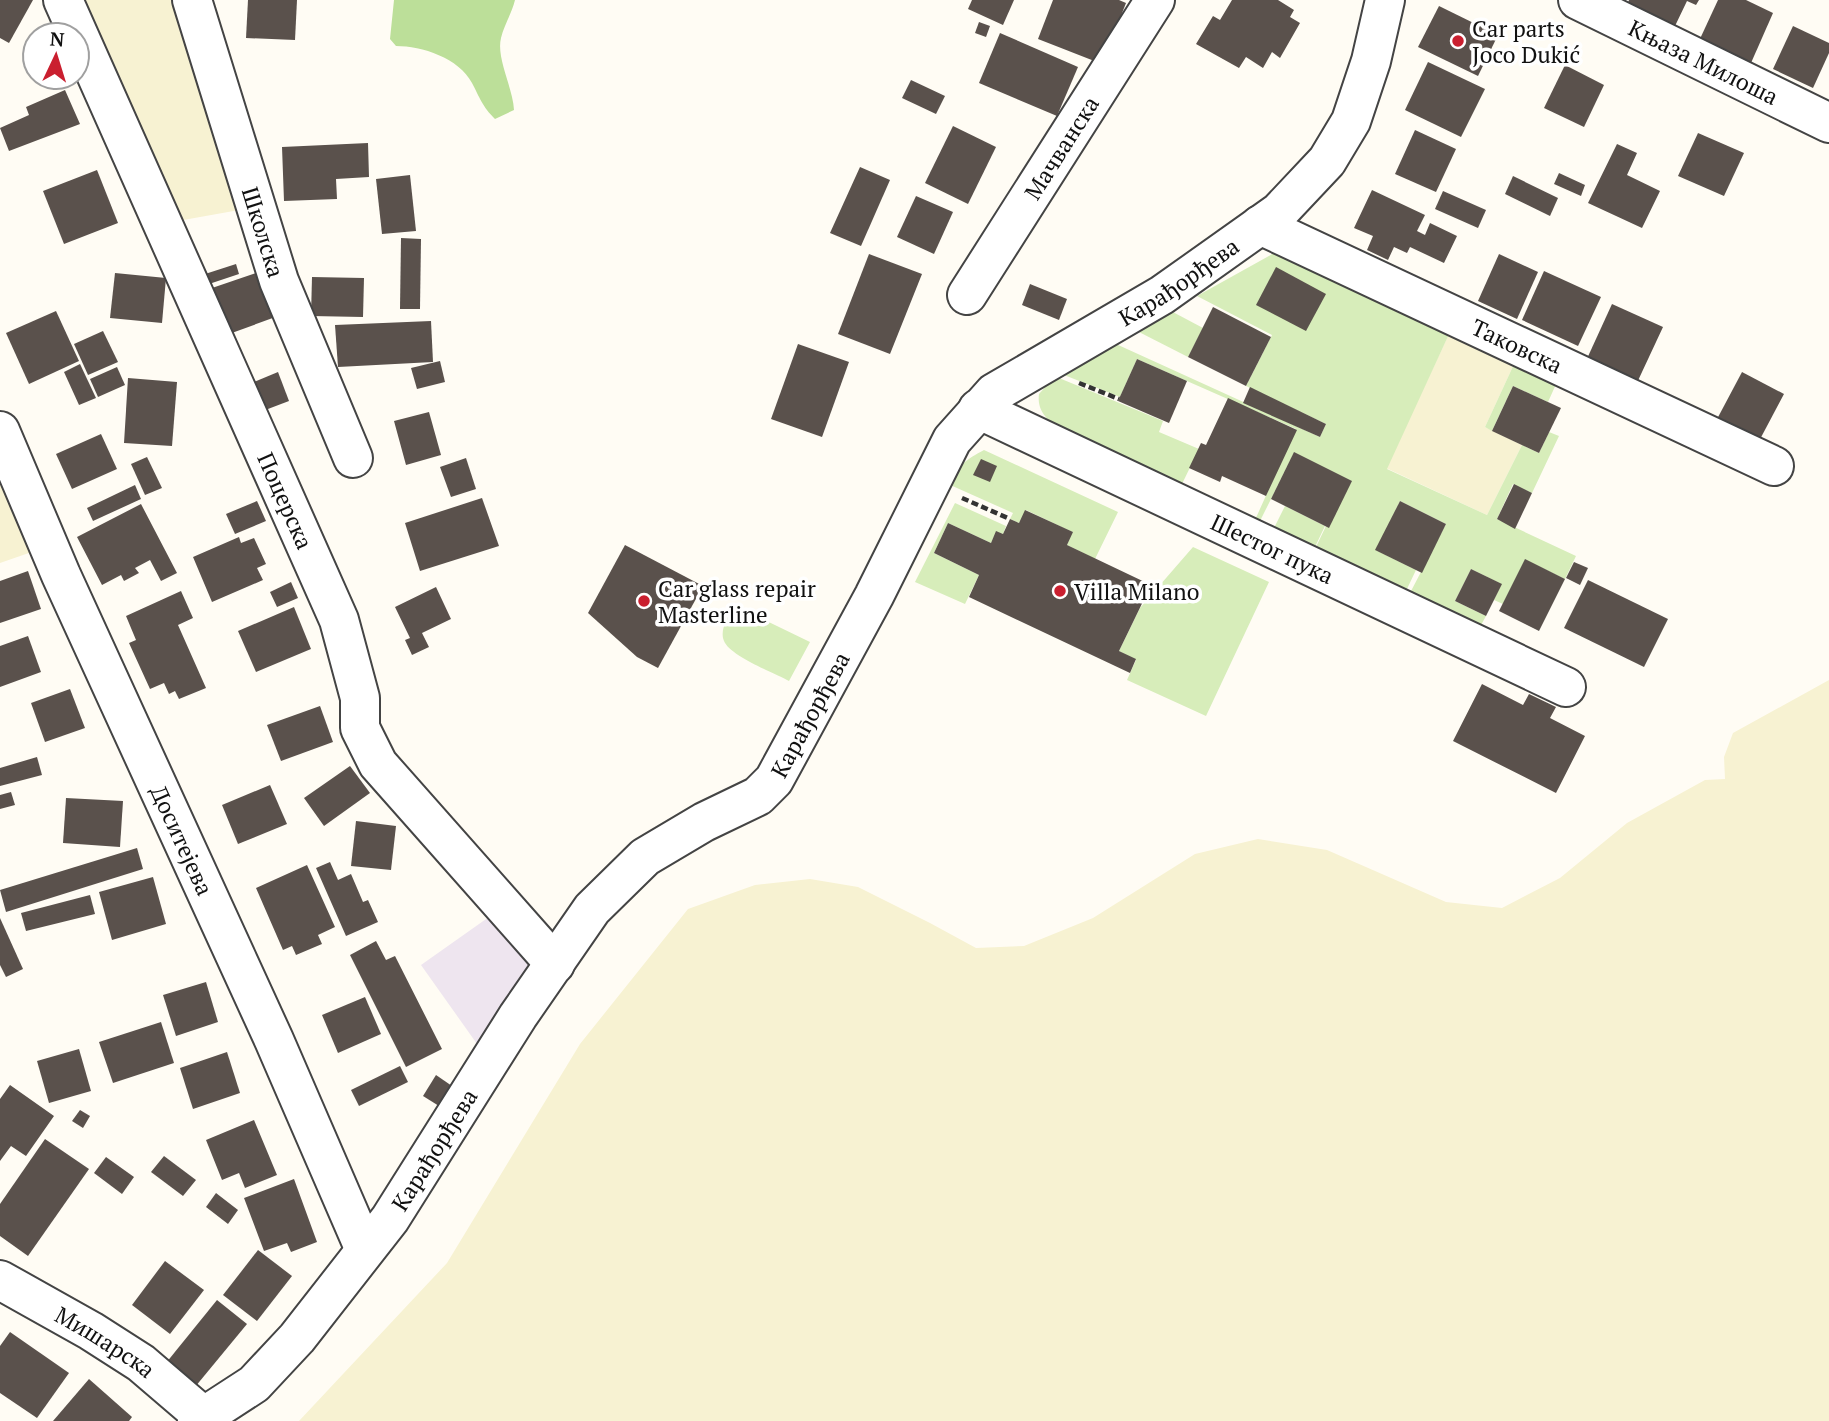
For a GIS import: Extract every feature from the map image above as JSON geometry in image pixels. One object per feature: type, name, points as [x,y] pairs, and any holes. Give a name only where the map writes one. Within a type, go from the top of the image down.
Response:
[{"type":"street","name":"Поцерска","points":[[63,0],[339,620],[360,698],[360,728],[378,764],[555,964]]},
{"type":"street","name":"Школска","points":[[192,0],[279,281],[353,458]]},
{"type":"street","name":"Мачванска","points":[[967,295],[1155,0]]},
{"type":"street","name":"Карађорђева","points":[[200,1419],[254,1384],[297,1338],[390,1219],[517,1016],[592,909],[645,857],[704,822],[758,796],[775,780],[874,596],[952,440],[978,409],[994,393],[1162,295],[1261,225],[1279,212],[1327,161],[1351,121],[1371,61],[1385,0]]},
{"type":"street","name":"Књаза Милоша","points":[[1578,0],[1829,123]]},
{"type":"street","name":"Таковска","points":[[1261,225],[1774,466]]},
{"type":"street","name":"Шестог пука","points":[[978,409],[1566,687]]},
{"type":"street","name":"Доситејева","points":[[0,431],[61,575],[274,1040],[365,1250]]},
{"type":"street","name":"Мишарска","points":[[0,1280],[91,1331],[141,1363],[200,1419]]},
{"type":"path","points":[[1073,381],[1119,399]]},
{"type":"path","points":[[955,495],[1010,519]]},
{"type":"shaded area","points":[[63,0],[192,0],[256,207],[161,224],[91,64],[91,21],[72,21]]},
{"type":"shaded area","points":[[1450,332],[1515,362],[1485,427],[1522,445],[1487,515],[1386,468]]},
{"type":"shaded area","points":[[0,431],[49,546],[0,563]]},
{"type":"shaded area","points":[[1829,680],[1829,1421],[299,1421],[447,1263],[580,1044],[688,909],[755,885],[810,879],[858,887],[976,948],[1024,946],[1093,918],[1195,854],[1258,839],[1327,850],[1446,902],[1502,908],[1560,878],[1627,823],[1705,780],[1725,779],[1724,757],[1733,733]]},
{"type":"shaded area","points":[[496,912],[533,965],[487,1058],[421,965]]},
{"type":"green space","points":[[394,0],[515,0],[502,33],[500,46],[514,110],[495,119],[484,106],[466,74],[449,60],[417,48],[396,46],[390,39]]},
{"type":"green space","points":[[1276,252],[1450,332],[1387,469],[1487,515],[1522,445],[1539,453],[1549,432],[1559,436],[1532,493],[1513,484],[1497,519],[1576,556],[1565,579],[1525,560],[1503,604],[1494,600],[1501,584],[1471,569],[1455,601],[1486,616],[1480,627],[1410,593],[1446,524],[1400,501],[1376,550],[1416,570],[1406,591],[1315,549],[1326,526],[1294,453],[1259,523],[1255,520],[1296,429],[1137,359],[1120,397],[1064,375],[1116,344],[1320,437],[1326,424],[1246,386],[1272,335],[1197,296]]},
{"type":"green space","points":[[1171,311],[1203,328],[1188,357],[1137,331]]},
{"type":"green space","points":[[1515,362],[1557,382],[1548,402],[1513,386],[1492,431],[1485,427]]},
{"type":"green space","points":[[1059,378],[1163,421],[1159,432],[1199,449],[1181,486],[1053,424],[1041,409],[1039,394],[1048,384]]},
{"type":"green space","points":[[984,450],[1118,512],[1095,559],[1067,545],[1072,532],[1026,510],[1019,523],[1010,519],[1013,513],[948,484],[963,464]]},
{"type":"green space","points":[[955,503],[1006,526],[1003,534],[996,532],[991,543],[948,523],[934,553],[979,575],[965,604],[915,582]]},
{"type":"green space","points":[[1285,506],[1325,526],[1314,549],[1273,530]]},
{"type":"green space","points":[[1193,547],[1269,582],[1206,716],[1127,680],[1136,660],[1119,651],[1140,608]]},
{"type":"green space","points":[[734,605],[810,642],[789,681],[743,658],[728,647],[723,632]]},
{"type":"building","points":[[0,0],[33,0],[9,43],[0,38]]},
{"type":"building","points":[[248,0],[297,0],[295,40],[246,38]]},
{"type":"building","points":[[972,0],[1014,0],[1003,25],[968,9]]},
{"type":"building","points":[[1053,0],[1119,0],[1126,3],[1102,64],[1038,39]]},
{"type":"building","points":[[1232,0],[1278,0],[1294,10],[1290,17],[1300,23],[1280,58],[1272,52],[1263,68],[1246,57],[1239,68],[1196,44],[1213,16],[1220,20]]},
{"type":"building","points":[[1629,0],[1699,0],[1696,5],[1687,1],[1675,26],[1627,5]]},
{"type":"building","points":[[1718,0],[1746,0],[1773,13],[1751,63],[1699,41]]},
{"type":"building","name":"Car parts Joco Dukić","points":[[1439,6],[1498,35],[1478,76],[1418,47]]},
{"type":"building","points":[[979,22],[990,26],[986,37],[975,33]]},
{"type":"building","points":[[1793,26],[1829,43],[1829,53],[1813,88],[1773,69]]},
{"type":"building","points":[[1000,33],[1078,67],[1057,116],[979,83]]},
{"type":"building","points":[[1428,62],[1485,89],[1461,137],[1405,110]]},
{"type":"building","points":[[1565,65],[1604,85],[1584,127],[1544,108]]},
{"type":"building","points":[[911,80],[945,96],[936,114],[902,98]]},
{"type":"building","points":[[65,91],[80,124],[9,151],[0,128],[29,115],[26,107]]},
{"type":"building","points":[[953,126],[996,147],[968,204],[925,183]]},
{"type":"building","points":[[1415,130],[1456,149],[1436,192],[1395,174]]},
{"type":"building","points":[[1698,133],[1744,153],[1724,196],[1678,176]]},
{"type":"building","points":[[368,143],[369,177],[336,179],[337,199],[284,201],[282,147]]},
{"type":"building","points":[[1617,144],[1637,153],[1627,175],[1660,191],[1642,228],[1588,203]]},
{"type":"building","points":[[860,167],[890,180],[861,246],[830,233]]},
{"type":"building","points":[[97,170],[118,223],[64,244],[43,191]]},
{"type":"building","points":[[1559,173],[1585,185],[1581,196],[1554,184]]},
{"type":"building","points":[[410,175],[416,231],[382,234],[376,179]]},
{"type":"building","points":[[1513,176],[1558,198],[1550,216],[1505,194]]},
{"type":"building","points":[[1372,190],[1425,215],[1417,231],[1425,235],[1430,223],[1457,236],[1444,263],[1410,247],[1407,253],[1394,247],[1388,260],[1367,250],[1373,236],[1354,228]]},
{"type":"building","points":[[1443,191],[1486,210],[1478,228],[1435,209]]},
{"type":"building","points":[[916,196],[953,212],[934,254],[897,237]]},
{"type":"building","points":[[401,238],[421,239],[420,309],[400,309]]},
{"type":"building","points":[[869,254],[922,274],[890,354],[838,334]]},
{"type":"building","points":[[1499,254],[1538,272],[1517,319],[1478,301]]},
{"type":"building","points":[[236,264],[239,274],[206,285],[202,275]]},
{"type":"building","points":[[1276,267],[1326,294],[1306,331],[1256,305]]},
{"type":"building","points":[[265,270],[281,315],[229,334],[212,288]]},
{"type":"building","points":[[1544,271],[1601,297],[1578,346],[1522,320]]},
{"type":"building","points":[[115,273],[166,278],[162,323],[110,318]]},
{"type":"building","points":[[312,277],[364,278],[363,317],[311,316]]},
{"type":"building","points":[[1030,284],[1067,299],[1059,320],[1022,305]]},
{"type":"building","points":[[1612,304],[1663,327],[1635,387],[1585,363]]},
{"type":"building","points":[[1213,307],[1271,337],[1246,386],[1188,357]]},
{"type":"building","points":[[56,311],[79,361],[29,384],[6,333]]},
{"type":"building","points":[[431,321],[433,362],[338,367],[335,325]]},
{"type":"building","points":[[103,331],[118,362],[88,375],[74,344]]},
{"type":"building","points":[[798,344],[849,362],[822,437],[771,419]]},
{"type":"building","points":[[1137,359],[1187,381],[1169,423],[1118,401]]},
{"type":"building","points":[[440,361],[445,382],[417,389],[411,368]]},
{"type":"building","points":[[80,364],[96,398],[79,405],[64,372]]},
{"type":"building","points":[[117,367],[125,385],[98,397],[90,379]]},
{"type":"building","points":[[278,372],[289,401],[260,412],[249,384]]},
{"type":"building","points":[[1742,372],[1784,394],[1758,443],[1716,421]]},
{"type":"building","points":[[128,378],[177,382],[172,446],[124,443]]},
{"type":"building","points":[[1513,386],[1561,408],[1539,453],[1492,431]]},
{"type":"building","points":[[1250,387],[1326,424],[1320,437],[1243,403]]},
{"type":"building","points":[[1228,398],[1297,430],[1266,496],[1222,476],[1220,482],[1189,468],[1201,443],[1206,445]]},
{"type":"building","points":[[429,412],[441,455],[406,465],[394,421]]},
{"type":"building","points":[[101,434],[117,469],[72,489],[56,454]]},
{"type":"building","points":[[1294,452],[1352,481],[1329,528],[1271,499]]},
{"type":"building","points":[[147,457],[162,488],[145,495],[131,464]]},
{"type":"building","points":[[466,458],[476,489],[451,497],[440,467]]},
{"type":"building","points":[[981,459],[997,466],[990,482],[973,475]]},
{"type":"building","points":[[1514,484],[1532,493],[1515,529],[1497,519]]},
{"type":"building","points":[[135,485],[141,499],[93,521],[87,508]]},
{"type":"building","points":[[482,498],[499,546],[420,571],[405,523]]},
{"type":"building","points":[[257,501],[266,521],[235,534],[226,514]]},
{"type":"building","points":[[1400,501],[1446,524],[1422,573],[1375,550]]},
{"type":"building","points":[[141,504],[177,573],[161,581],[150,560],[135,568],[139,573],[124,581],[121,575],[102,585],[77,537]]},
{"type":"building","name":"Villa Milano","points":[[1025,510],[1073,532],[1067,545],[1151,585],[1119,651],[1136,659],[1130,673],[969,597],[979,575],[934,553],[948,523],[991,543],[996,531],[1003,534],[1010,519],[1019,523]]},
{"type":"building","points":[[239,537],[241,543],[254,538],[266,564],[257,568],[263,580],[212,602],[193,557]]},
{"type":"building","name":"Car glass repair Masterline","points":[[625,545],[703,586],[658,668],[637,657],[588,613]]},
{"type":"building","points":[[1525,559],[1565,579],[1539,631],[1499,611]]},
{"type":"building","points":[[1574,562],[1588,568],[1580,585],[1566,578]]},
{"type":"building","points":[[1471,569],[1502,584],[1486,616],[1455,601]]},
{"type":"building","points":[[28,571],[41,609],[0,623],[0,581]]},
{"type":"building","points":[[1588,580],[1668,619],[1644,667],[1564,628]]},
{"type":"building","points":[[291,582],[298,598],[277,607],[270,592]]},
{"type":"building","points":[[436,587],[451,619],[422,633],[429,647],[412,655],[405,640],[410,638],[395,607]]},
{"type":"building","points":[[181,591],[193,618],[178,625],[206,688],[179,699],[175,691],[169,694],[164,683],[150,689],[129,643],[136,640],[126,616]]},
{"type":"building","points":[[294,607],[311,649],[256,672],[238,631]]},
{"type":"building","points":[[28,636],[41,672],[0,687],[0,646]]},
{"type":"building","points":[[1482,684],[1523,705],[1529,694],[1556,707],[1550,718],[1585,736],[1556,793],[1453,741]]},
{"type":"building","points":[[70,689],[85,728],[45,742],[31,703]]},
{"type":"building","points":[[320,706],[333,742],[281,761],[267,725]]},
{"type":"building","points":[[37,757],[42,775],[0,786],[0,768]]},
{"type":"building","points":[[350,766],[370,793],[324,826],[304,798]]},
{"type":"building","points":[[270,785],[287,824],[238,844],[222,805]]},
{"type":"building","points":[[11,792],[15,805],[0,809],[0,795]]},
{"type":"building","points":[[66,798],[123,801],[120,847],[63,843]]},
{"type":"building","points":[[356,821],[396,826],[391,870],[351,866]]},
{"type":"building","points":[[137,848],[143,869],[6,912],[0,890]]},
{"type":"building","points":[[330,862],[338,880],[351,874],[363,902],[368,900],[378,922],[346,936],[316,868]]},
{"type":"building","points":[[307,865],[335,927],[318,935],[322,944],[296,955],[292,946],[283,950],[256,888]]},
{"type":"building","points":[[153,877],[166,924],[112,940],[99,892]]},
{"type":"building","points":[[90,895],[95,914],[26,931],[21,913]]},
{"type":"building","points":[[0,918],[23,969],[6,977],[0,965]]},
{"type":"building","points":[[376,941],[386,960],[395,956],[442,1049],[406,1067],[350,955]]},
{"type":"building","points":[[206,982],[218,1022],[176,1036],[163,995]]},
{"type":"building","points":[[365,997],[381,1034],[338,1053],[322,1015]]},
{"type":"building","points":[[161,1022],[174,1063],[113,1083],[99,1042]]},
{"type":"building","points":[[79,1049],[91,1091],[49,1103],[37,1061]]},
{"type":"building","points":[[227,1052],[240,1093],[193,1109],[180,1068]]},
{"type":"building","points":[[400,1066],[408,1082],[359,1106],[351,1090]]},
{"type":"building","points":[[436,1075],[452,1086],[439,1106],[423,1096]]},
{"type":"building","points":[[10,1085],[54,1116],[26,1156],[11,1146],[0,1161],[0,1099]]},
{"type":"building","points":[[80,1110],[90,1116],[83,1128],[72,1121]]},
{"type":"building","points":[[254,1120],[277,1175],[245,1188],[239,1173],[222,1180],[206,1140]]},
{"type":"building","points":[[45,1139],[89,1169],[28,1256],[0,1236],[0,1204]]},
{"type":"building","points":[[164,1156],[196,1180],[183,1196],[151,1172]]},
{"type":"building","points":[[106,1157],[134,1177],[122,1194],[94,1173]]},
{"type":"building","points":[[294,1179],[317,1242],[291,1252],[287,1243],[264,1251],[244,1198]]},
{"type":"building","points":[[216,1193],[238,1210],[228,1224],[206,1207]]},
{"type":"building","points":[[258,1250],[292,1276],[257,1321],[223,1295]]},
{"type":"building","points":[[165,1261],[204,1290],[170,1334],[132,1305]]},
{"type":"building","points":[[217,1300],[247,1324],[195,1387],[166,1363]]},
{"type":"building","points":[[10,1332],[69,1373],[37,1418],[0,1393],[0,1346]]},
{"type":"building","points":[[89,1379],[132,1417],[129,1421],[53,1421]]},
{"type":"place","name":"Car parts Joco Dukić","points":[[1458,41]]},
{"type":"place","name":"Villa Milano","points":[[1060,591]]},
{"type":"place","name":"Car glass repair Masterline","points":[[644,601]]}]
